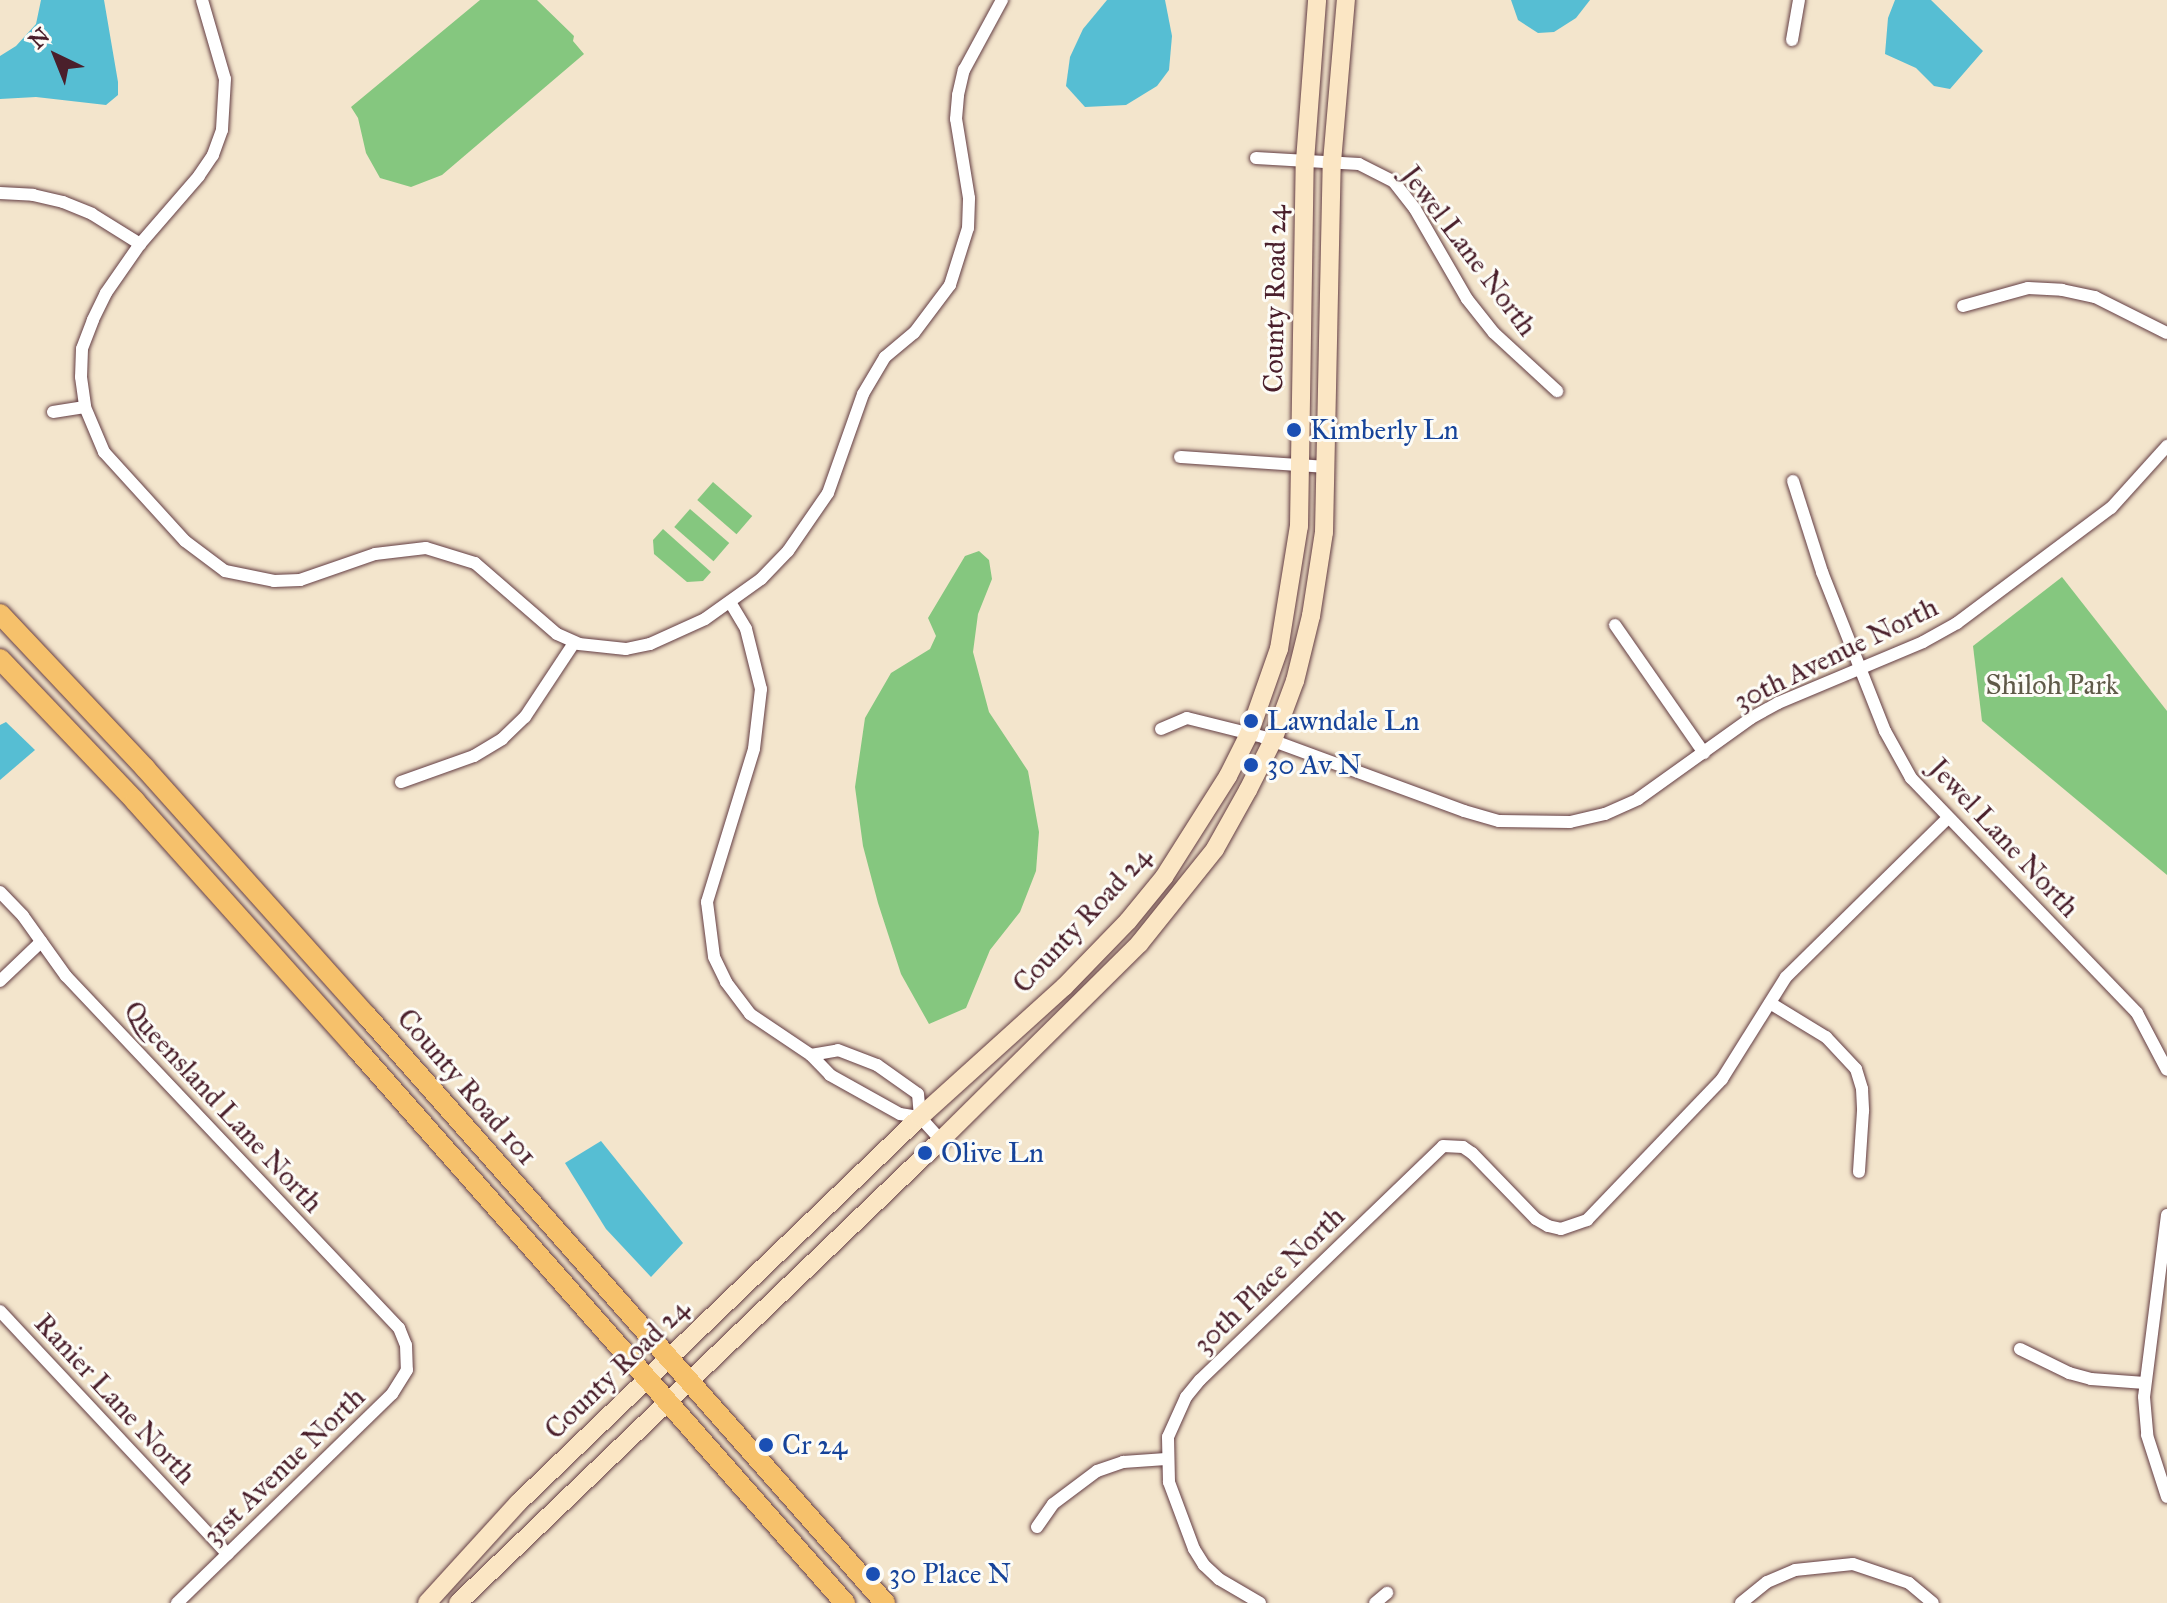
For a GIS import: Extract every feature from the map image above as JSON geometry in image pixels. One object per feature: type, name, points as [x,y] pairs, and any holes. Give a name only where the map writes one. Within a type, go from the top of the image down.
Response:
[{"type":"main road","name":"County Road 101","points":[[0,614],[145,768],[885,1603]]},
{"type":"main road","name":"County Road 101","points":[[0,659],[146,813],[845,1603]]},
{"type":"street","points":[[202,0],[225,79],[222,130],[213,155],[199,176],[140,244],[106,293],[82,349],[85,407],[104,452],[185,541],[225,571],[274,581],[300,580],[375,554],[426,548],[475,563],[538,620],[574,643],[626,649],[650,644],[705,619],[779,561],[828,493],[863,394],[895,347],[914,333],[950,285],[968,228],[969,198],[956,119],[958,95],[964,70],[1002,0]]},
{"type":"street","name":"County Road 24","points":[[458,1603],[941,1140],[1139,944],[1215,849],[1262,737],[1291,589],[1299,526],[1305,161],[1317,0]]},
{"type":"street","name":"County Road 24","points":[[427,1603],[518,1503],[920,1117],[1064,987],[1128,921],[1164,877],[1262,737],[1295,681],[1311,616],[1324,532],[1332,162],[1346,0]]},
{"type":"street","points":[[1792,40],[1799,0]]},
{"type":"street","name":"Jewel Lane North","points":[[1256,158],[1359,164],[1394,182],[1476,310],[1504,343],[1557,391]]},
{"type":"street","points":[[0,193],[33,195],[63,202],[92,214],[140,244]]},
{"type":"street","points":[[1963,306],[2028,288],[2062,290],[2095,297],[2167,333]]},
{"type":"street","points":[[53,412],[85,407]]},
{"type":"street","name":"30th Avenue North","points":[[1161,729],[1187,718],[1262,737],[1499,821],[1535,824],[1570,822],[1605,814],[1638,799],[1778,703],[1923,642],[1988,601],[2111,508],[2167,446]]},
{"type":"street","points":[[1180,457],[1325,467]]},
{"type":"street","name":"Jewel Lane North","points":[[1793,481],[1815,551],[1860,668],[1897,755],[1911,778],[2137,1013],[2167,1070]]},
{"type":"street","points":[[730,602],[746,629],[756,659],[761,689],[760,720],[707,902],[708,930],[714,957],[726,982],[750,1014],[811,1055],[830,1075],[900,1114],[920,1117]]},
{"type":"street","points":[[1615,625],[1704,753]]},
{"type":"street","points":[[401,782],[474,756],[502,739],[525,717],[574,643]]},
{"type":"street","points":[[1859,1172],[1863,1111],[1862,1089],[1856,1069],[1826,1037],[1770,1003],[1794,968],[1948,818]]},
{"type":"street","name":"Queensland Lane North","points":[[0,892],[23,916],[66,976],[399,1328],[409,1355]]},
{"type":"street","points":[[0,981],[41,942]]},
{"type":"street","name":"30th Place North","points":[[1166,1459],[1176,1416],[1200,1380],[1434,1152],[1453,1145],[1472,1153],[1536,1219],[1561,1229],[1587,1220],[1722,1079],[1770,1003]]},
{"type":"street","points":[[811,1055],[838,1050],[877,1065],[918,1094],[920,1117],[941,1140]]},
{"type":"street","points":[[2167,1215],[2162,1275],[2145,1383],[2147,1435],[2167,1497]]},
{"type":"street","name":"Ranier Lane North","points":[[0,1311],[227,1554]]},
{"type":"street","points":[[2020,1349],[2069,1373],[2091,1379],[2145,1383]]},
{"type":"street","name":"31st Avenue North","points":[[177,1603],[392,1394],[407,1370],[409,1355]]},
{"type":"street","points":[[1037,1527],[1053,1504],[1097,1471],[1123,1462],[1166,1459],[1175,1503],[1204,1565],[1219,1579],[1260,1603]]},
{"type":"street","points":[[1741,1603],[1767,1582],[1795,1570],[1853,1564],[1909,1583],[1933,1603]]},
{"type":"street","points":[[1375,1603],[1387,1593]]},
{"type":"green space","points":[[480,0],[537,0],[574,36],[573,41],[584,54],[442,175],[411,187],[380,178],[366,153],[358,118],[351,107]]},
{"type":"green space","points":[[713,482],[752,516],[736,534],[697,500]]},
{"type":"green space","points":[[690,509],[729,543],[713,561],[674,527]]},
{"type":"green space","points":[[663,529],[711,572],[703,581],[687,582],[654,554],[653,540]]},
{"type":"green space","points":[[979,551],[989,560],[992,579],[978,614],[973,652],[989,712],[1028,771],[1039,832],[1036,871],[1020,912],[990,950],[966,1008],[929,1024],[901,974],[878,903],[863,846],[855,787],[865,718],[891,673],[930,649],[936,636],[928,618],[965,556]]},
{"type":"green space","name":"Shiloh Park","points":[[2062,577],[2167,711],[2167,875],[1982,721],[1973,646]]},
{"type":"water","points":[[41,0],[104,0],[118,82],[118,95],[106,105],[36,97],[0,99],[0,56],[16,46],[36,24]]},
{"type":"water","points":[[1107,0],[1165,0],[1172,36],[1169,70],[1157,86],[1126,105],[1085,107],[1066,86],[1070,57],[1083,29]]},
{"type":"water","points":[[1511,0],[1590,0],[1576,18],[1554,32],[1538,33],[1518,20]]},
{"type":"water","points":[[1895,0],[1931,0],[1983,51],[1950,89],[1934,86],[1916,68],[1885,54],[1888,18]]},
{"type":"water","points":[[6,722],[35,750],[0,780],[0,725]]},
{"type":"water","points":[[601,1141],[683,1243],[651,1277],[606,1229],[565,1163]]},
{"type":"place","name":"Kimberly Ln","points":[[1294,430]]},
{"type":"place","name":"Lawndale Ln","points":[[1251,721]]},
{"type":"place","name":"30 Av N","points":[[1251,765]]},
{"type":"place","name":"Olive Ln","points":[[925,1153]]},
{"type":"place","name":"Cr 24","points":[[766,1445]]},
{"type":"place","name":"30 Place N","points":[[873,1574]]}]
